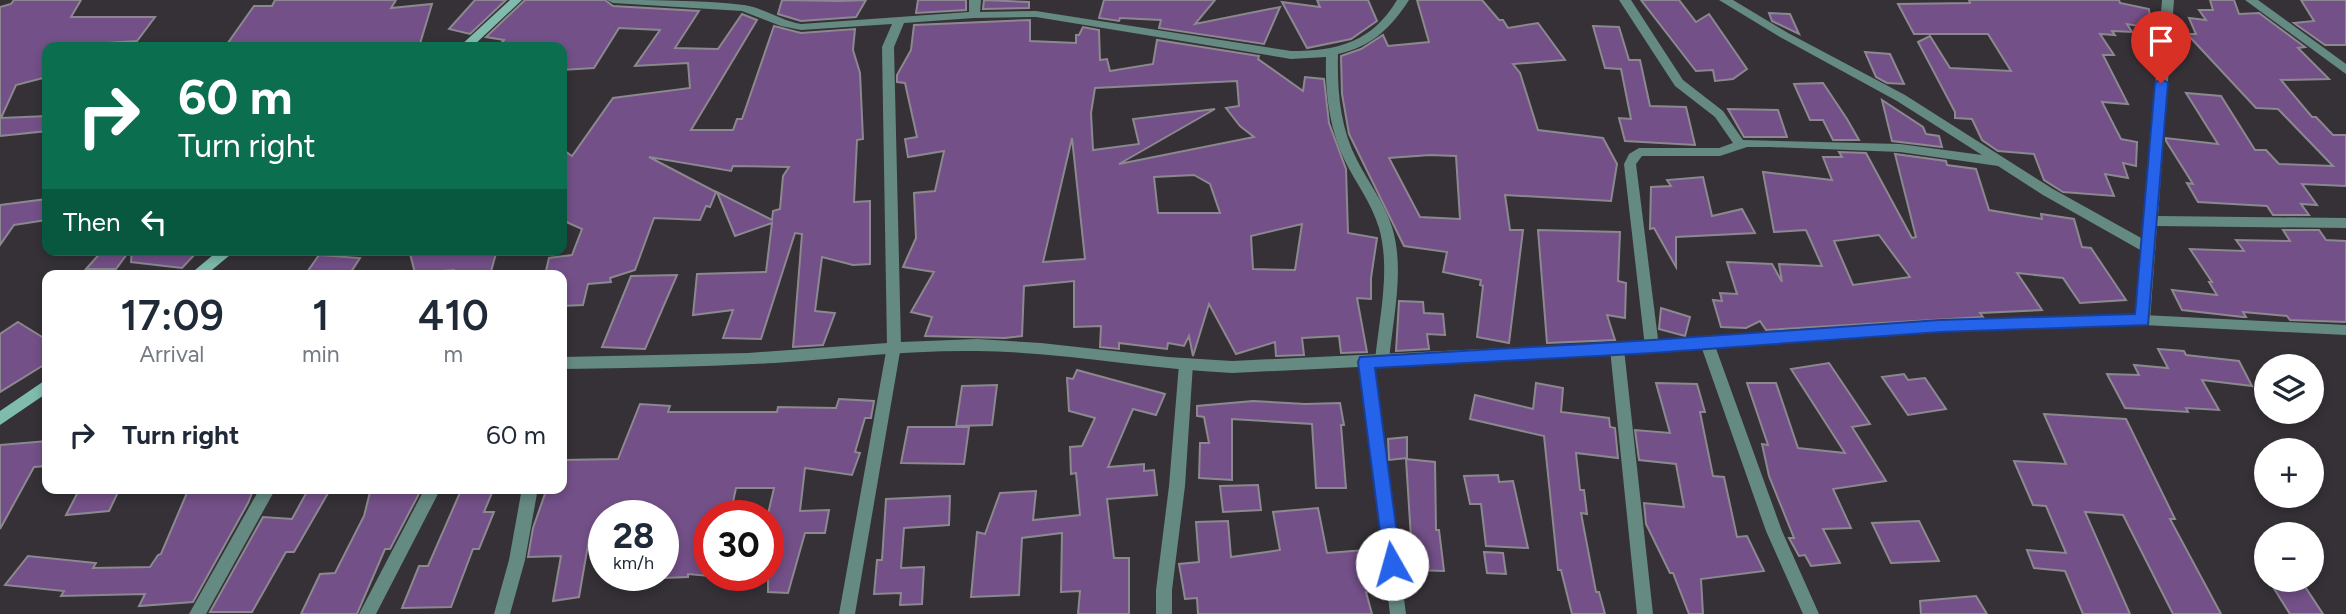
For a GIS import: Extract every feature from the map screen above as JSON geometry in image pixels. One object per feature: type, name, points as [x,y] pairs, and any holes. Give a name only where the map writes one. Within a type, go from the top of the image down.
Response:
[{"type":"main road","points":[[470,42],[516,0]]},
{"type":"main road","points":[[203,270],[221,256]]},
{"type":"main road","points":[[0,419],[42,389]]},
{"type":"street","points":[[613,0],[742,8],[760,12],[788,26],[974,15],[1055,15],[1291,55],[1343,51],[1366,41],[1383,29],[1403,0]]},
{"type":"street","points":[[974,15],[975,0]]},
{"type":"street","points":[[1625,0],[1679,83],[1719,114],[1740,144]]},
{"type":"street","points":[[1725,0],[1901,98],[1998,162],[2148,248]]},
{"type":"street","points":[[2143,320],[2168,0]]},
{"type":"street","points":[[2251,0],[2346,70]]},
{"type":"street","points":[[847,614],[894,346],[888,47],[898,21]]},
{"type":"street","points":[[1332,53],[1333,101],[1339,131],[1350,159],[1385,227],[1388,240],[1389,270],[1374,361],[1398,614]]},
{"type":"street","points":[[1652,347],[1630,164],[1639,152],[1729,151],[1740,144],[1900,148],[1998,162]]},
{"type":"street","points":[[2150,221],[2346,223]]},
{"type":"street","points":[[567,363],[741,359],[894,346],[980,345],[1057,348],[1186,365],[1232,367],[1652,347],[1953,325],[2143,320],[2346,330]]},
{"type":"street","points":[[1707,343],[1774,531],[1811,614]]},
{"type":"street","points":[[1617,349],[1645,614]]},
{"type":"street","points":[[1164,614],[1164,590],[1177,486],[1186,365]]},
{"type":"street","points":[[197,614],[265,494]]},
{"type":"street","points":[[367,614],[430,494]]},
{"type":"street","points":[[502,614],[517,560],[529,494]]},
{"type":"building","points":[[14,0],[81,0],[71,17],[155,17],[137,41],[42,42],[42,78],[16,85],[1,118],[42,116],[42,132],[0,136],[0,7],[11,4]]},
{"type":"building","points":[[275,0],[396,0],[391,8],[432,4],[421,42],[229,42],[254,6],[272,6]]},
{"type":"building","points":[[475,0],[506,0],[470,34],[449,29]]},
{"type":"building","points":[[525,0],[605,0],[613,6],[699,11],[675,48],[718,49],[742,14],[757,20],[691,130],[733,130],[737,119],[742,119],[774,26],[801,33],[855,29],[853,50],[860,73],[863,139],[857,140],[854,202],[870,201],[870,264],[853,265],[822,257],[815,311],[835,313],[823,345],[793,347],[802,234],[795,233],[761,339],[723,338],[733,310],[693,315],[697,274],[766,272],[772,223],[735,236],[717,192],[772,220],[773,211],[780,209],[783,176],[789,167],[733,166],[731,171],[649,157],[716,192],[710,207],[706,206],[700,220],[654,218],[635,270],[610,278],[611,282],[588,284],[583,305],[567,306],[567,270],[546,270],[549,258],[572,255],[582,229],[567,222],[567,152],[572,156],[613,98],[690,88],[688,63],[635,66],[660,30],[619,28],[594,68],[567,70],[567,42],[502,42],[504,40],[486,37]]},
{"type":"building","points":[[782,0],[866,0],[856,17],[801,21],[778,14]]},
{"type":"building","points":[[918,0],[966,0],[966,10],[916,13]]},
{"type":"building","points":[[984,0],[1029,2],[1029,8],[983,9]]},
{"type":"building","points":[[1104,0],[1215,0],[1195,24],[1280,7],[1264,44],[1159,28],[1161,20],[1120,18],[1119,21],[1099,18]]},
{"type":"building","points":[[1317,0],[1368,0],[1377,21],[1351,39],[1307,48],[1282,2],[1320,7]]},
{"type":"building","points":[[1417,0],[1482,0],[1508,28],[1538,23],[1565,60],[1513,64],[1520,73],[1538,130],[1603,138],[1617,164],[1611,201],[1505,195],[1510,230],[1523,230],[1509,343],[1477,337],[1483,286],[1480,285],[1481,280],[1443,272],[1447,252],[1404,246],[1349,134],[1342,94],[1341,56],[1361,49],[1383,35],[1388,46],[1429,42]],"holes":[[[1456,156],[1460,219],[1420,217],[1389,158]]]},
{"type":"building","points":[[1641,0],[1679,0],[1696,22],[1709,14],[1747,69],[1733,79],[1715,81],[1713,70],[1696,71]]},
{"type":"building","points":[[1969,0],[2119,0],[2120,3],[2149,9],[2151,28],[2127,24],[2132,32],[2112,31],[2115,35],[2100,34],[2114,55],[2103,55],[2128,104],[2102,102],[2121,139],[2137,142],[2136,166],[2123,163],[2128,178],[2105,174],[2114,196],[2063,192],[2044,180],[2034,154],[1998,151],[1982,140],[1972,119],[1955,118],[1955,112],[1918,42],[1930,36],[1950,68],[2011,71],[1988,34],[1914,34],[1898,4],[1970,3]]},
{"type":"building","points":[[2210,0],[2234,0],[2239,14],[2259,13],[2305,47],[2298,48],[2329,79],[2281,80],[2312,117],[2316,117],[2333,135],[2346,135],[2346,186],[2302,184],[2317,205],[2301,204],[2309,215],[2273,215],[2267,206],[2198,202],[2187,183],[2193,184],[2166,141],[2166,138],[2218,144],[2186,93],[2221,96],[2255,150],[2266,150],[2279,164],[2333,166],[2278,109],[2256,108],[2187,34],[2196,34],[2189,18],[2206,20],[2199,10],[2213,10]]},
{"type":"building","points":[[2301,0],[2346,0],[2346,45],[2325,45],[2294,23],[2314,21]]},
{"type":"building","points":[[1769,13],[1790,14],[1799,34],[1772,21]]},
{"type":"building","points":[[1030,20],[1030,41],[1076,43],[1076,35],[1079,35],[1083,27],[1099,30],[1100,60],[1107,59],[1110,71],[1153,64],[1157,40],[1259,56],[1258,59],[1303,91],[1305,77],[1324,79],[1329,123],[1346,169],[1348,233],[1377,238],[1371,299],[1357,298],[1367,352],[1341,353],[1339,336],[1302,338],[1304,355],[1276,356],[1275,342],[1236,354],[1209,304],[1193,356],[1189,336],[1184,346],[1168,343],[1167,349],[1119,343],[1119,349],[1100,347],[1101,326],[1074,327],[1074,281],[1024,286],[1022,336],[925,336],[932,317],[911,312],[934,272],[903,267],[916,238],[914,193],[935,191],[944,151],[908,157],[905,139],[917,137],[905,83],[897,82],[897,75],[911,50],[914,25]],"holes":[[[1237,81],[1239,106],[1226,108],[1240,126],[1254,137],[1119,164],[1215,109],[1133,119],[1139,144],[1093,150],[1091,113],[1095,88]],[[1072,138],[1085,259],[1043,262]],[[1194,175],[1210,184],[1220,213],[1158,213],[1154,177]],[[1302,224],[1295,270],[1253,269],[1251,236]]]},
{"type":"building","points":[[1593,26],[1619,27],[1629,60],[1640,60],[1650,106],[1686,107],[1695,145],[1625,141],[1619,118],[1631,119],[1621,69],[1605,68]]},
{"type":"building","points":[[1865,52],[1890,54],[1904,84],[1887,83],[1876,77]]},
{"type":"building","points":[[1823,83],[1859,140],[1833,140],[1823,120],[1810,120],[1794,84]]},
{"type":"building","points":[[1882,100],[1923,127],[1926,134],[1939,136],[1942,147],[1892,141]]},
{"type":"building","points":[[1728,109],[1778,110],[1787,137],[1744,137]]},
{"type":"building","points":[[1839,152],[1866,153],[1912,238],[1916,237],[1895,154],[1946,161],[1947,165],[1976,169],[1989,210],[2042,219],[2041,214],[2074,219],[2082,247],[2091,248],[2126,300],[2080,303],[2063,278],[2017,273],[2042,310],[1980,313],[1983,317],[1766,330],[1760,321],[1746,328],[1721,327],[1713,300],[1722,301],[1720,293],[1737,294],[1727,262],[1772,264],[1782,282],[1779,264],[1822,266],[1806,230],[1774,232],[1763,172],[1832,180],[1823,157],[1842,157]],"holes":[[[1879,235],[1910,277],[1853,285],[1834,241]]]},
{"type":"building","points":[[1703,177],[1712,216],[1742,209],[1755,233],[1676,237],[1676,267],[1654,228],[1650,229],[1651,187],[1671,186],[1667,180]]},
{"type":"building","points":[[42,200],[42,221],[14,225],[0,245],[0,205]]},
{"type":"building","points":[[1538,230],[1620,232],[1618,281],[1626,283],[1625,318],[1607,315],[1615,340],[1547,343]]},
{"type":"building","points":[[2283,230],[2319,230],[2326,240],[2346,241],[2346,322],[2290,320],[2287,316],[2243,312],[2246,317],[2243,317],[2182,310],[2172,290],[2217,295],[2209,282],[2212,282],[2190,249],[2244,251],[2236,240],[2290,241]]},
{"type":"building","points":[[98,256],[126,256],[116,269],[86,269]]},
{"type":"building","points":[[132,256],[193,256],[182,268],[131,262]]},
{"type":"building","points":[[318,256],[360,258],[352,270],[308,270]]},
{"type":"building","points":[[411,256],[495,256],[491,270],[414,270]]},
{"type":"building","points":[[677,275],[645,349],[602,347],[631,276]]},
{"type":"building","points":[[1399,301],[1423,302],[1424,313],[1443,314],[1445,335],[1427,334],[1429,349],[1396,351]]},
{"type":"building","points":[[1661,308],[1690,317],[1685,336],[1659,329]]},
{"type":"building","points":[[18,322],[42,337],[42,366],[0,392],[0,334]]},
{"type":"building","points":[[2158,349],[2239,361],[2252,386],[2202,380],[2219,410],[2186,408],[2188,412],[2125,408],[2107,374],[2139,375],[2134,365],[2168,368]]},
{"type":"building","points":[[1829,363],[1870,424],[1852,427],[1886,481],[1833,489],[1851,528],[1823,529],[1840,563],[1811,566],[1805,555],[1799,556],[1789,538],[1794,538],[1769,476],[1762,444],[1768,445],[1747,383],[1776,383],[1798,448],[1845,453],[1791,369]]},
{"type":"building","points":[[1077,370],[1165,394],[1156,415],[1133,409],[1108,467],[1144,464],[1144,471],[1154,470],[1157,495],[1107,499],[1114,558],[1129,558],[1129,614],[1078,614],[1080,591],[1061,592],[1062,533],[1022,538],[1019,595],[971,597],[977,532],[985,534],[1000,493],[1036,491],[1033,520],[1080,515],[1076,473],[1071,474],[1070,447],[1082,446],[1095,418],[1069,411],[1067,378],[1073,379]]},
{"type":"building","points":[[1904,374],[1908,380],[1925,378],[1946,409],[1908,415],[1882,377]]},
{"type":"building","points":[[1536,383],[1563,388],[1561,412],[1609,418],[1610,427],[1615,428],[1618,458],[1576,453],[1580,490],[1584,490],[1587,514],[1581,513],[1596,592],[1599,592],[1605,614],[1572,614],[1561,570],[1558,570],[1544,436],[1470,419],[1475,395],[1533,409]]},
{"type":"building","points":[[1656,383],[1697,384],[1705,412],[1700,412],[1713,476],[1724,477],[1737,537],[1747,536],[1764,571],[1701,579],[1703,614],[1689,614],[1673,573],[1670,573],[1646,524],[1644,503],[1684,507],[1676,464],[1639,460],[1635,430],[1670,433]]},
{"type":"building","points":[[997,385],[992,425],[956,426],[962,386]]},
{"type":"building","points":[[839,399],[874,401],[871,418],[865,418],[855,452],[860,453],[852,475],[805,468],[800,511],[829,510],[825,533],[805,533],[788,593],[768,592],[784,591],[784,500],[771,500],[774,488],[736,488],[733,500],[693,500],[693,574],[688,574],[688,577],[679,577],[679,500],[588,500],[588,545],[579,597],[553,601],[561,556],[528,557],[533,528],[545,494],[567,494],[567,460],[618,459],[640,404],[670,406],[668,412],[777,412],[778,407],[836,408]]},
{"type":"building","points":[[1253,401],[1340,403],[1344,425],[1341,425],[1346,488],[1316,488],[1312,424],[1232,419],[1232,480],[1199,478],[1200,443],[1209,443],[1204,417],[1197,416],[1197,406]]},
{"type":"building","points":[[2044,414],[2126,419],[2175,519],[2170,519],[2221,614],[2173,614],[2123,515],[2085,512],[2130,614],[2083,614],[2065,571],[2034,568],[2027,550],[2066,553],[2046,506],[2033,505],[2014,461],[2066,464]]},
{"type":"building","points":[[908,427],[969,427],[964,464],[901,463]]},
{"type":"building","points":[[1407,437],[1407,458],[1389,460],[1388,439]]},
{"type":"building","points":[[42,441],[42,466],[34,467],[0,529],[0,445]]},
{"type":"building","points":[[1406,459],[1435,462],[1436,530],[1439,530],[1444,571],[1413,570]]},
{"type":"building","points":[[1498,475],[1499,482],[1513,481],[1528,548],[1486,546],[1481,504],[1470,504],[1464,476]]},
{"type":"building","points":[[1258,485],[1261,510],[1223,512],[1220,486]]},
{"type":"building","points":[[77,494],[117,494],[109,511],[66,515]]},
{"type":"building","points":[[186,494],[252,494],[193,602],[139,606],[145,594],[61,596],[64,591],[5,585],[28,556],[96,563],[93,568],[150,567],[161,554]]},
{"type":"building","points":[[306,494],[328,494],[294,552],[286,552],[252,612],[210,612],[263,517],[292,519]]},
{"type":"building","points":[[370,494],[419,494],[390,549],[385,549],[357,614],[301,614],[320,574],[335,573],[364,516]]},
{"type":"building","points":[[459,494],[492,494],[484,512],[494,512],[479,549],[473,549],[451,607],[402,608],[419,566],[428,566]]},
{"type":"building","points":[[950,496],[949,525],[904,528],[901,568],[924,567],[922,604],[900,605],[901,593],[874,594],[877,560],[882,560],[886,499]]},
{"type":"building","points":[[1318,508],[1327,553],[1365,550],[1374,591],[1366,592],[1372,614],[1198,614],[1197,598],[1185,599],[1179,564],[1199,562],[1196,522],[1228,521],[1231,557],[1280,550],[1273,512]]},
{"type":"building","points":[[1919,521],[1939,561],[1891,563],[1872,523]]},
{"type":"building","points":[[1484,552],[1503,553],[1506,574],[1487,573]]},
{"type":"building","points":[[2276,592],[2309,592],[2323,614],[2290,614]]},
{"type":"building","points":[[1976,596],[1987,614],[1921,614],[1920,601]]},
{"type":"route","points":[[1392,564],[1366,362],[1652,347],[1940,326],[2143,320],[2161,83]]}]
